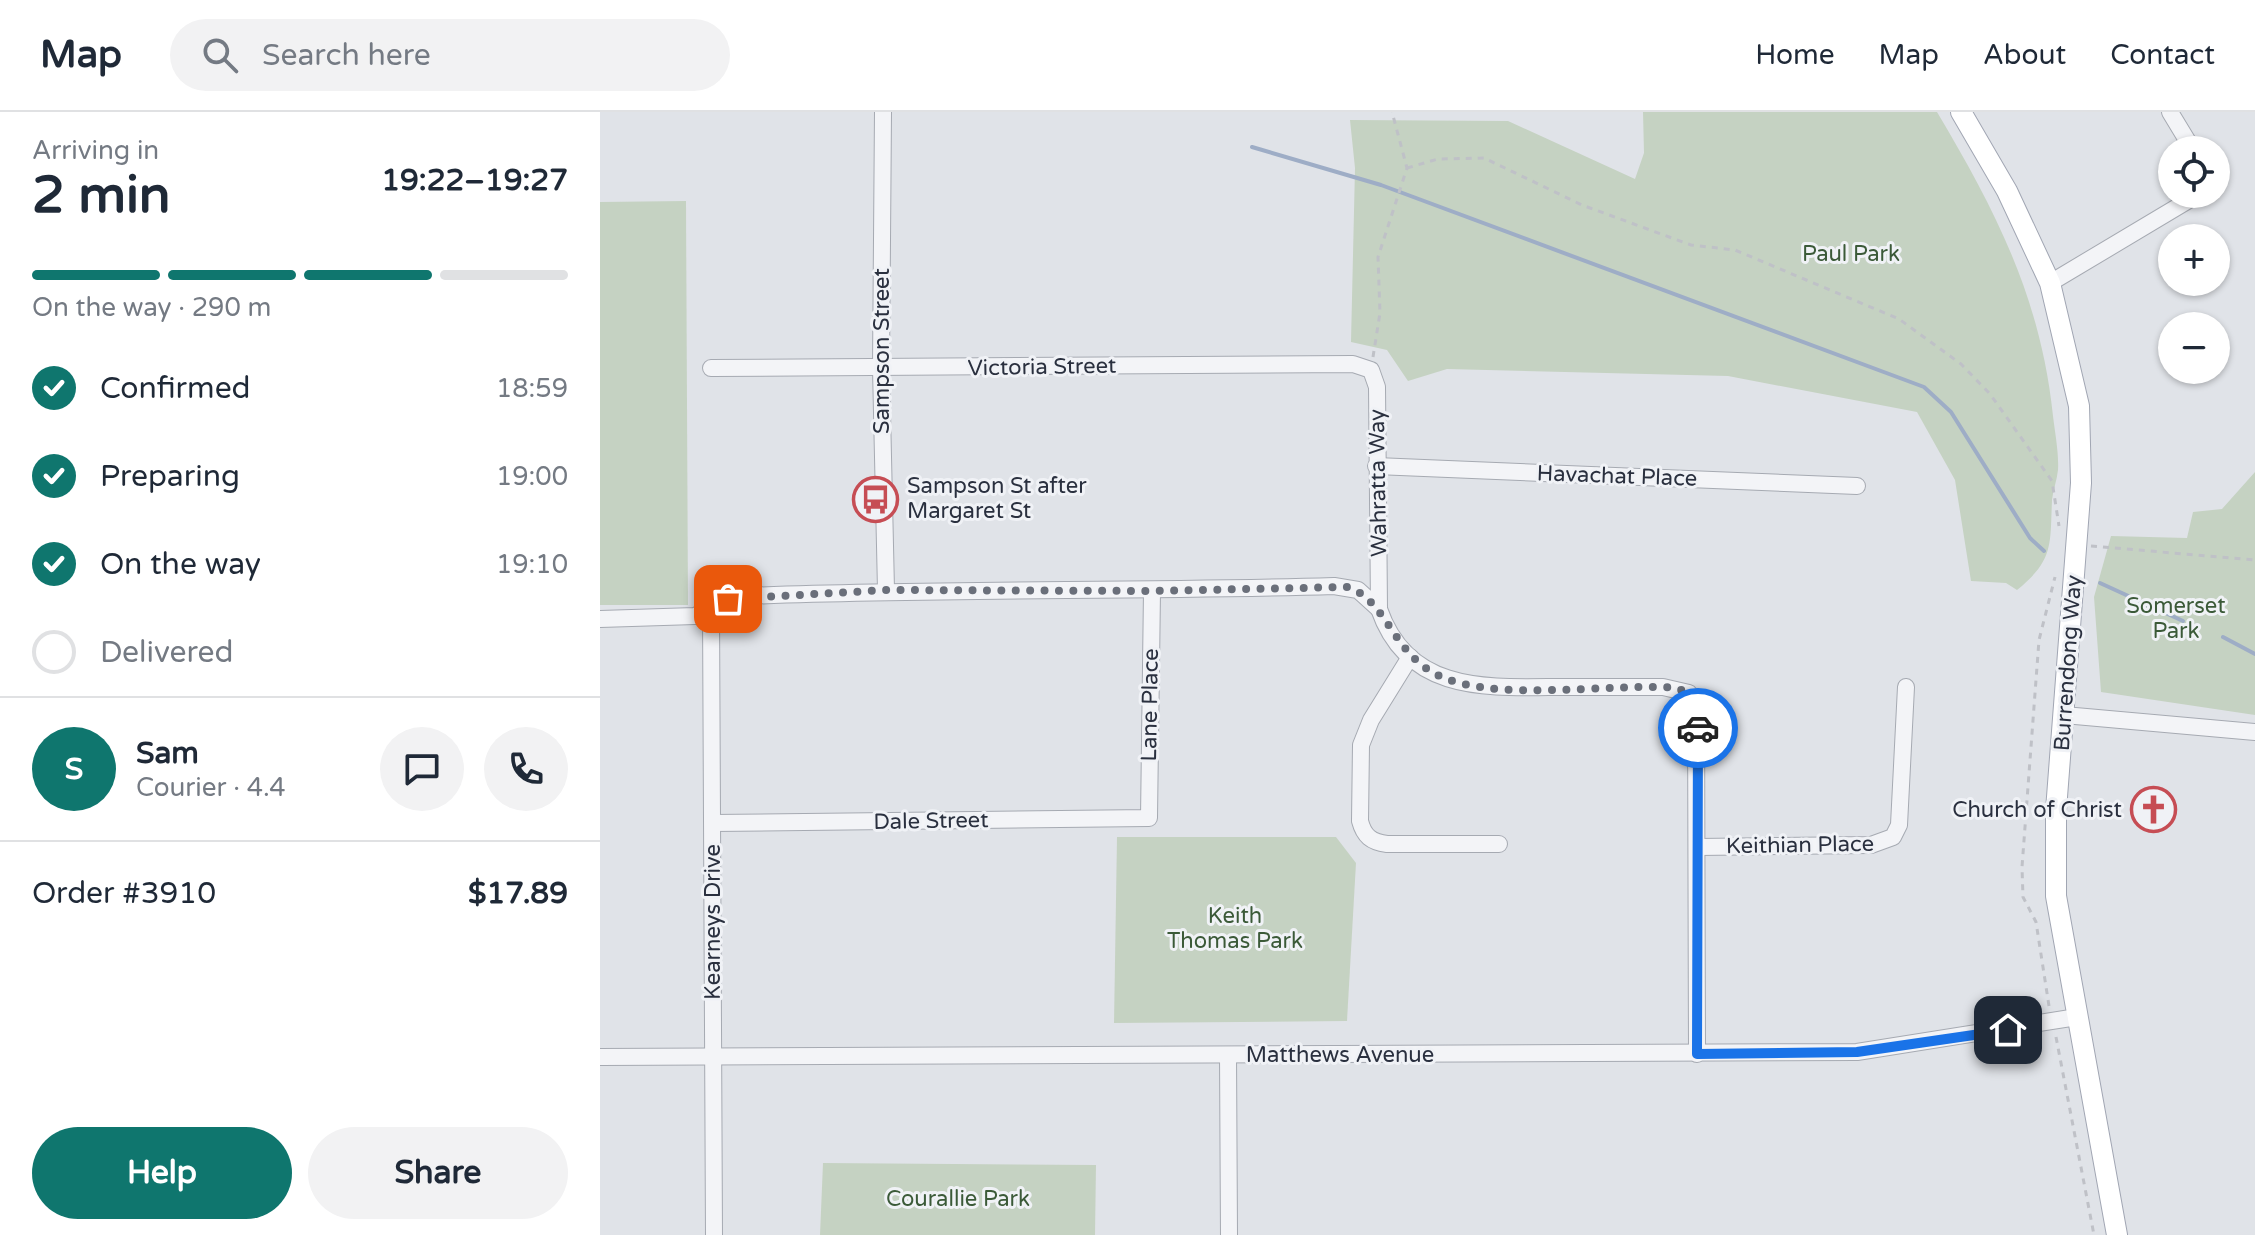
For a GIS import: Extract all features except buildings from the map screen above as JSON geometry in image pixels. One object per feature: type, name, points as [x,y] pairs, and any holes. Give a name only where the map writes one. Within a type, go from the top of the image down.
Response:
[{"type":"main road","name":"Burrendong Way","points":[[1961,112],[2007,191],[2050,283],[2073,370],[2082,453],[2056,825],[2056,896],[2117,1235]]},
{"type":"street","name":"Sampson Street","points":[[883,112],[881,368],[886,590]]},
{"type":"street","points":[[2170,112],[2185,136]]},
{"type":"street","points":[[2050,283],[2176,208]]},
{"type":"street","name":"Victoria Street","points":[[711,368],[1353,364],[1371,370]]},
{"type":"street","name":"Wahratta Way","points":[[1371,370],[1377,387],[1379,609],[1394,637],[1410,657],[1434,674],[1466,685],[1663,687],[1689,693],[1698,716],[1697,1054]]},
{"type":"street","name":"Havachat Place","points":[[1376,466],[1857,486]]},
{"type":"street","points":[[600,619],[677,619],[711,610],[728,599],[746,596],[886,590],[1152,591],[1347,587],[1358,590],[1379,609]]},
{"type":"street","name":"Lane Place","points":[[1149,818],[1152,591]]},
{"type":"street","name":"Kearneys Drive","points":[[711,610],[714,1235]]},
{"type":"street","points":[[1410,657],[1371,720],[1361,745],[1363,832],[1376,843],[1387,844],[1499,844]]},
{"type":"street","name":"Keithian Place","points":[[1698,847],[1871,845],[1893,837],[1899,825],[1906,687]]},
{"type":"street","points":[[2064,715],[2255,732]]},
{"type":"street","name":"Dale Street","points":[[713,823],[1149,818]]},
{"type":"street","name":"Matthews Avenue","points":[[600,1057],[1697,1054],[1890,1049],[2077,1017]]},
{"type":"street","points":[[1228,1055],[1229,1235]]},
{"type":"path","points":[[1371,370],[1380,313],[1378,257],[1407,168],[1392,112]]},
{"type":"path","points":[[1407,168],[1438,159],[1484,158],[1582,205],[1691,245],[1735,250],[1899,319],[1961,364],[1990,394],[2052,481],[2060,539]]},
{"type":"path","points":[[2094,546],[2255,560]]},
{"type":"path","points":[[2048,997],[2036,922],[2023,897],[2022,867],[2039,640],[2056,575]]},
{"type":"path","points":[[2058,1046],[2094,1235]]},
{"type":"green space","name":"Paul Park","points":[[1643,112],[1937,112],[1978,185],[2013,257],[2027,294],[2047,373],[2058,463],[2050,540],[2038,570],[2017,590],[2006,583],[1971,581],[1955,480],[1917,412],[1728,376],[1447,369],[1408,381],[1387,350],[1351,342],[1355,168],[1350,120],[1508,121],[1635,179],[1644,153]]},
{"type":"green space","points":[[686,201],[688,605],[600,605],[600,202]]},
{"type":"green space","name":"Somerset Park","points":[[2255,472],[2255,715],[2101,692],[2094,597],[2111,536],[2187,538],[2193,512],[2222,509]]},
{"type":"green space","name":"Keith Thomas Park","points":[[1117,837],[1336,837],[1356,863],[1347,1021],[1114,1023]]},
{"type":"green space","name":"Courallie Park","points":[[823,1163],[1096,1165],[1095,1235],[820,1235]]},
{"type":"waterway","points":[[1252,147],[1381,185],[1924,387],[1951,412],[2030,538],[2044,551]]},
{"type":"waterway","points":[[2100,583],[2183,621]]},
{"type":"waterway","points":[[2223,637],[2255,654]]},
{"type":"way so far","points":[[728,599],[886,590],[1152,591],[1347,587],[1358,590],[1379,609],[1383,620],[1410,657],[1434,674],[1466,685],[1496,688],[1677,688],[1689,693],[1696,704],[1698,728]]},
{"type":"place","name":"Sampson St after Margaret St","points":[[876,499]]},
{"type":"place","name":"Church of Christ","points":[[2153,810]]},
{"type":"route","points":[[1698,728],[1697,1054],[1857,1052],[2008,1030]]}]
